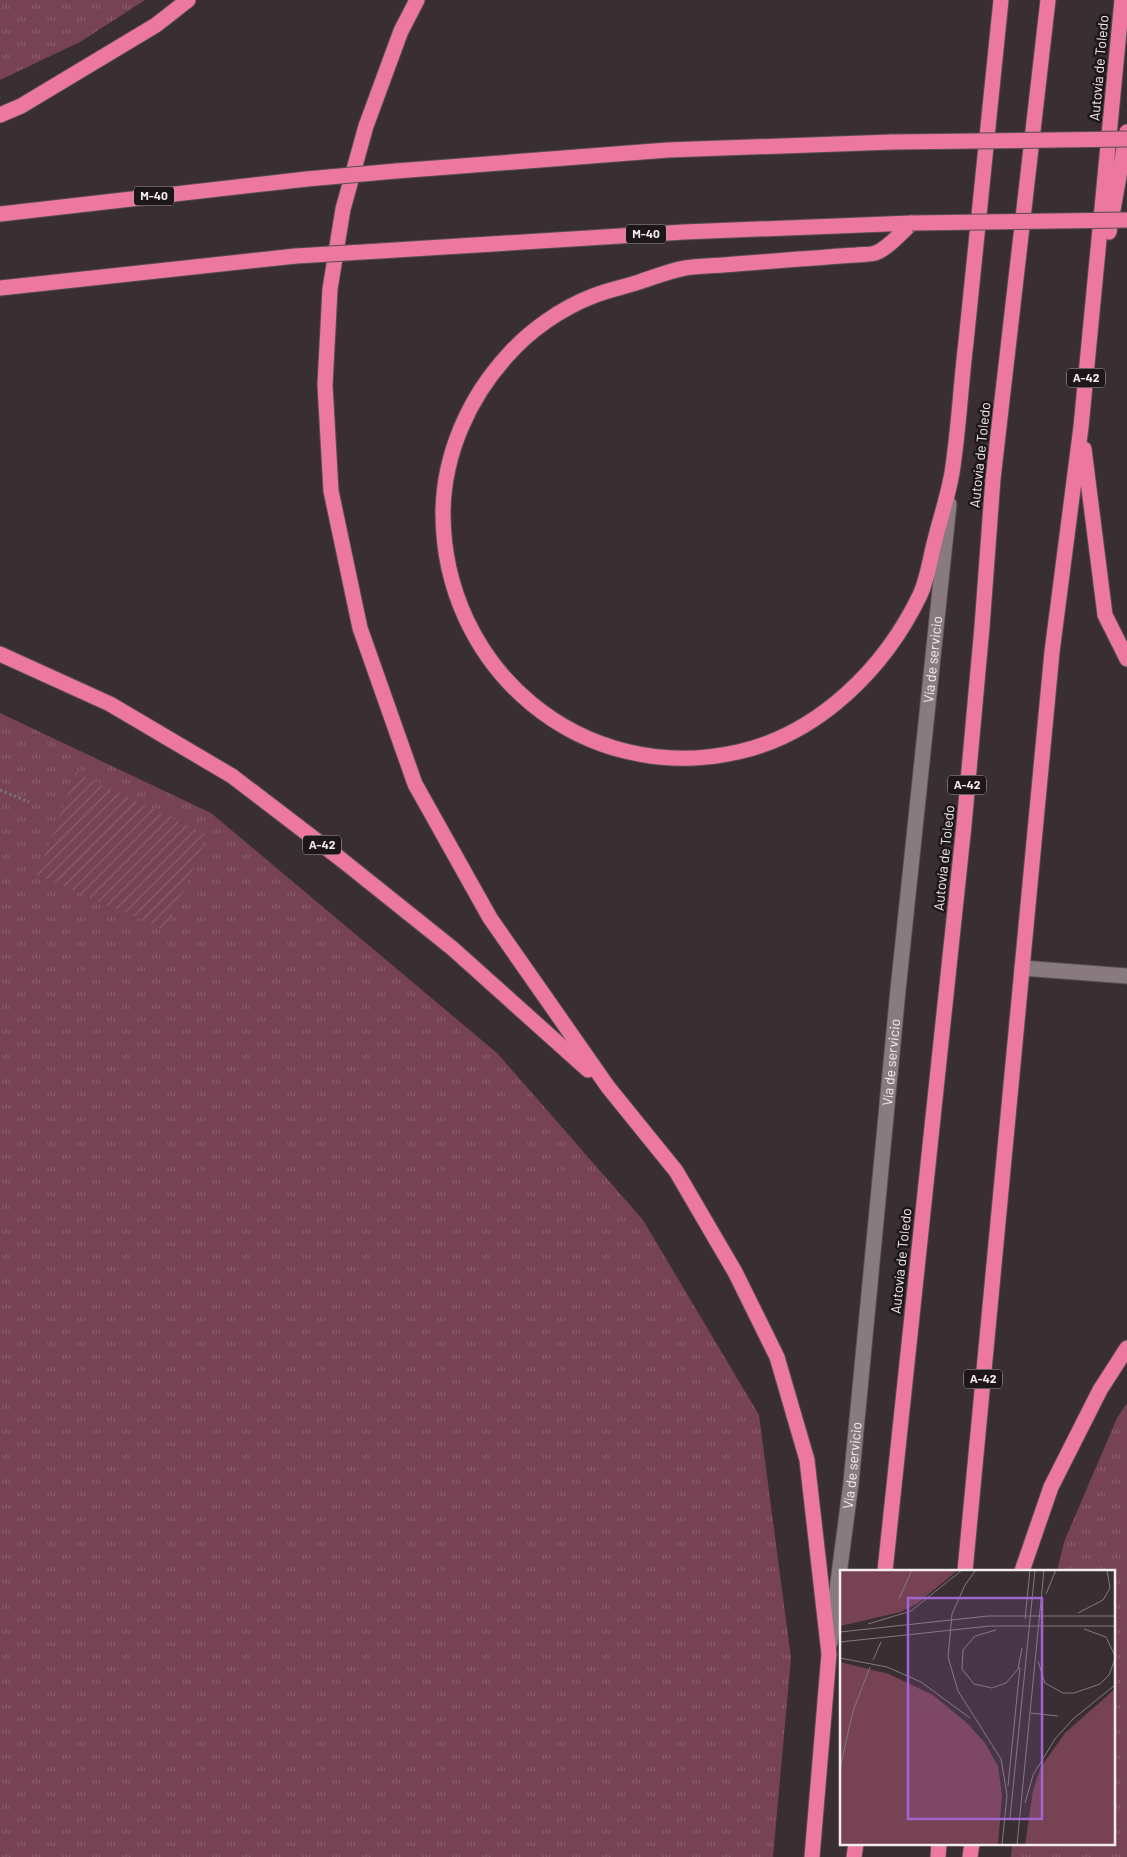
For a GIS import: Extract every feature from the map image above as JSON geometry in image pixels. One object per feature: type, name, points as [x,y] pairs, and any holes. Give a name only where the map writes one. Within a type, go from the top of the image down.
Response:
[{"type":"highway","points":[[0,116],[21,106],[156,25],[188,0]]},
{"type":"highway","points":[[417,0],[401,31],[366,126],[343,209],[330,289],[325,385],[331,491],[360,628],[415,784],[490,918],[608,1087],[676,1171],[735,1272],[777,1357],[807,1460],[829,1654],[812,1857]]},
{"type":"highway","points":[[912,223],[877,253],[684,268],[592,296],[560,313],[533,332],[509,353],[488,378],[458,435],[449,466],[444,498],[443,531],[447,563],[455,594],[468,624],[484,652],[510,684],[527,701],[553,720],[582,736],[611,747],[643,755],[675,758],[708,757],[739,752],[770,742],[800,728],[827,710],[851,690],[895,640],[922,590],[952,470],[1001,0]]},
{"type":"highway","name":"Autovía de Toledo","points":[[885,1570],[964,825],[993,479],[1048,0]]},
{"type":"highway","name":"Autovía de Toledo","points":[[965,1570],[1052,652],[1081,427],[1122,0]]},
{"type":"highway","points":[[1091,329],[1127,132]]},
{"type":"highway","name":"M-40","points":[[0,214],[307,178],[668,150],[892,142],[1127,139]]},
{"type":"highway","name":"M-40","points":[[0,288],[296,256],[684,232],[912,223],[1127,220]]},
{"type":"highway","points":[[1081,427],[1105,615],[1127,659]]},
{"type":"highway","name":"A-42","points":[[0,654],[110,704],[232,776],[342,860],[452,948],[608,1087]]},
{"type":"highway","points":[[1022,1570],[1051,1486],[1100,1390],[1127,1348]]},
{"type":"highway","points":[[854,1857],[856,1844]]},
{"type":"highway","points":[[938,1857],[939,1844]]},
{"type":"highway","points":[[970,1857],[972,1844]]},
{"type":"lane","name":"Vía de servicio","points":[[829,1654],[851,1483],[898,990],[952,470]]},
{"type":"lane","points":[[1022,968],[1127,976]]},
{"type":"path","points":[[0,790],[29,802]]},
{"type":"green space","points":[[0,0],[145,0],[80,42],[0,80]]},
{"type":"green space","points":[[0,713],[211,813],[497,1053],[643,1220],[759,1415],[791,1658],[773,1857],[0,1857]]},
{"type":"green space","points":[[76,772],[208,835],[166,930],[37,875]]},
{"type":"green space","points":[[1127,1403],[1127,1857],[1011,1857],[1012,1844],[1114,1844],[1114,1570],[1057,1570],[1064,1542],[1117,1418]]}]
